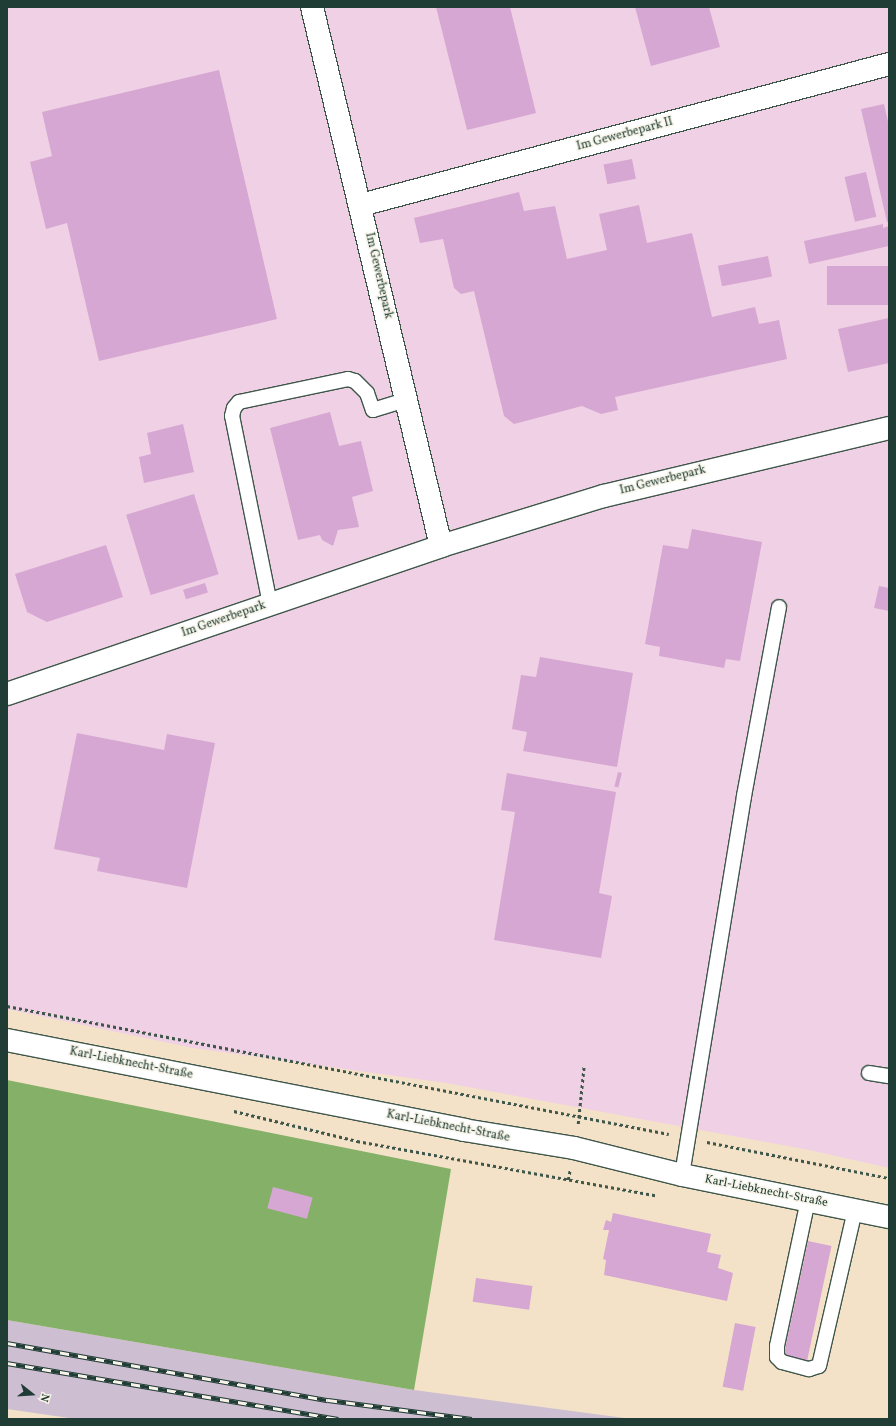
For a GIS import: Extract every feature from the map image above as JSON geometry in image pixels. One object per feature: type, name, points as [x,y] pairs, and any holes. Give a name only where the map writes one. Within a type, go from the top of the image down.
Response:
[{"type":"street","name":"Im Gewerbepark","points":[[312,7],[361,206],[441,546]]},
{"type":"street","name":"Im Gewerbepark II","points":[[361,206],[889,64]]},
{"type":"street","name":"Im Gewerbepark","points":[[7,694],[441,546],[604,496],[889,428]]},
{"type":"street","name":"Karl-Liebknecht-Straße","points":[[7,1040],[464,1130],[574,1148],[682,1175],[889,1217]]},
{"type":"lane","points":[[270,604],[232,416],[234,408],[239,402],[348,379],[355,381],[367,393],[372,410],[406,400]]},
{"type":"lane","points":[[682,1175],[744,796],[779,607]]},
{"type":"lane","points":[[869,1073],[889,1076]]},
{"type":"lane","points":[[808,1200],[777,1346],[777,1357],[782,1362],[809,1369],[819,1366],[855,1210]]},
{"type":"path","points":[[7,1006],[889,1178]]},
{"type":"path","points":[[230,1110],[357,1141],[661,1196]]},
{"type":"shaded area","points":[[7,7],[889,7],[889,1168],[809,1150],[446,1083],[193,1048],[7,1009]]},
{"type":"shaded area","points":[[7,1320],[414,1390],[632,1419],[76,1419],[7,1409]]},
{"type":"green space","points":[[7,1080],[451,1169],[414,1390],[7,1320]]},
{"type":"building","points":[[436,7],[510,7],[536,113],[467,130]]},
{"type":"building","points":[[635,7],[709,7],[720,47],[651,66]]},
{"type":"building","points":[[219,70],[277,319],[99,361],[67,223],[46,229],[30,162],[52,156],[42,112]]},
{"type":"building","points":[[884,104],[889,126],[889,221],[887,222],[861,109]]},
{"type":"building","points":[[632,159],[636,179],[607,184],[604,165]]},
{"type":"building","points":[[866,172],[876,217],[855,222],[845,177]]},
{"type":"building","points":[[519,192],[524,211],[555,206],[567,259],[607,250],[599,214],[639,205],[647,243],[692,233],[712,317],[755,307],[759,324],[779,320],[787,359],[615,397],[618,410],[601,414],[582,406],[514,424],[504,416],[474,291],[461,294],[454,288],[443,239],[420,243],[414,218]]},
{"type":"building","points":[[883,224],[883,228],[889,226],[889,246],[809,264],[804,241]]},
{"type":"building","points":[[768,256],[772,277],[722,286],[718,266]]},
{"type":"building","points":[[827,266],[889,266],[889,305],[827,305]]},
{"type":"building","points":[[889,318],[889,363],[848,372],[838,329]]},
{"type":"building","points":[[330,412],[339,446],[361,441],[373,491],[352,497],[359,527],[338,530],[333,546],[322,540],[320,535],[298,540],[270,428]]},
{"type":"building","points":[[183,424],[194,472],[144,483],[139,457],[151,454],[147,433]]},
{"type":"building","points":[[194,494],[219,574],[151,595],[126,515]]},
{"type":"building","points":[[692,529],[762,542],[740,661],[726,659],[724,668],[659,656],[660,647],[645,644],[663,545],[688,549]]},
{"type":"building","points":[[106,545],[123,597],[47,622],[27,612],[15,574]]},
{"type":"building","points":[[205,583],[208,593],[186,599],[183,590]]},
{"type":"building","points":[[879,586],[889,588],[889,611],[874,608]]},
{"type":"building","points":[[540,657],[633,673],[617,767],[523,751],[527,732],[512,729],[521,675],[536,677]]},
{"type":"building","points":[[77,733],[164,750],[167,734],[215,743],[187,888],[97,871],[100,858],[54,849]]},
{"type":"building","points":[[618,772],[622,773],[618,788],[614,787]]},
{"type":"building","points":[[507,773],[616,792],[599,893],[612,896],[601,958],[494,940],[515,812],[501,810]]},
{"type":"building","points":[[273,1187],[313,1198],[307,1219],[267,1208]]},
{"type":"building","points":[[613,1213],[711,1234],[707,1252],[721,1255],[718,1268],[733,1273],[727,1301],[604,1275],[606,1260],[603,1259],[609,1230],[603,1230],[606,1220],[611,1222]]},
{"type":"building","points":[[808,1241],[831,1246],[807,1360],[784,1355]]},
{"type":"building","points":[[476,1278],[532,1286],[529,1310],[473,1302]]},
{"type":"building","points":[[735,1323],[756,1327],[743,1391],[723,1387]]},
{"type":"railway","points":[[7,1343],[328,1400],[472,1419]]},
{"type":"railway","points":[[7,1363],[338,1419]]}]
